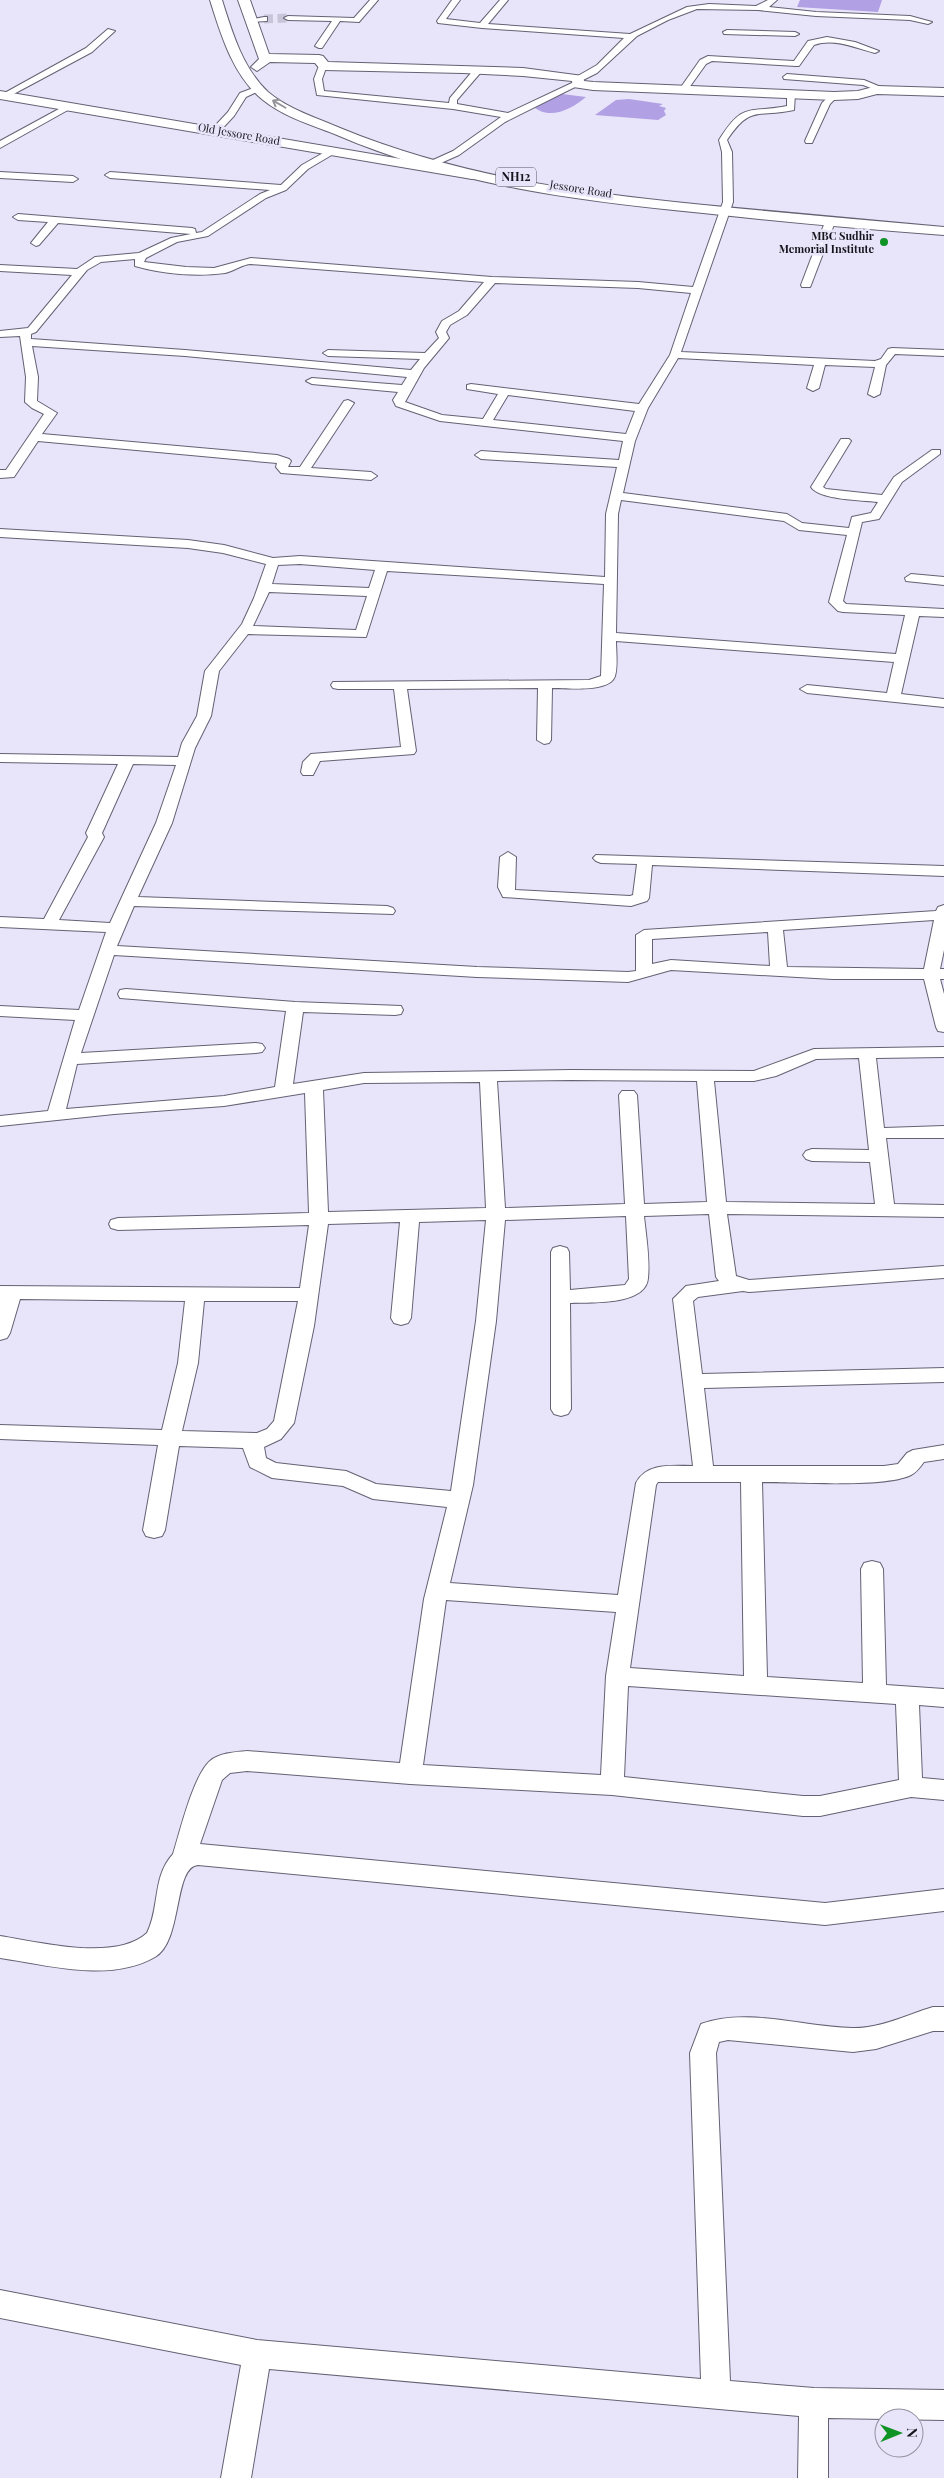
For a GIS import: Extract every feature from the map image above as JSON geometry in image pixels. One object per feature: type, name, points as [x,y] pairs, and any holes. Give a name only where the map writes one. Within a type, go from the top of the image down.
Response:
[{"type":"main road","name":"NH12","points":[[216,0],[240,67],[269,87]]},
{"type":"main road","points":[[236,2],[258,19],[261,63],[319,59],[322,60],[323,65],[538,73],[578,82],[684,90],[834,96],[884,90],[944,92]]},
{"type":"main road","name":"NH12","points":[[248,51],[261,63],[269,87]]},
{"type":"main road","name":"Jessore Road","points":[[269,87],[262,94],[292,111],[434,164],[478,176],[532,187],[655,204],[944,226]]},
{"type":"main road","name":"Old Jessore Road","points":[[2,95],[332,151],[434,164]]},
{"type":"main road","name":"Jessore Road","points":[[434,164],[537,182],[726,209],[830,222],[944,231]]},
{"type":"street","points":[[288,18],[356,20],[374,0]]},
{"type":"street","points":[[456,0],[441,21],[482,26],[631,36]]},
{"type":"street","points":[[482,26],[504,0]]},
{"type":"street","points":[[760,8],[768,5],[773,0]]},
{"type":"street","points":[[434,164],[509,116],[590,76],[631,36],[693,2],[798,13],[910,18],[928,22]]},
{"type":"street","points":[[795,34],[798,13]]},
{"type":"street","points":[[319,46],[338,19]]},
{"type":"street","points":[[2,95],[89,50],[112,31]]},
{"type":"street","points":[[727,32],[782,38],[795,34],[814,41],[845,42],[875,51]]},
{"type":"street","points":[[776,93],[814,41]]},
{"type":"street","points":[[759,61],[769,51]]},
{"type":"street","points":[[684,90],[706,60],[720,58],[796,64]]},
{"type":"street","points":[[323,65],[318,79],[320,93],[453,106],[509,116]]},
{"type":"street","points":[[453,106],[453,100],[479,70]]},
{"type":"street","points":[[787,77],[864,83],[884,90]]},
{"type":"street","points":[[216,130],[231,114],[243,95],[269,87]]},
{"type":"street","points":[[338,686],[589,684],[606,680],[608,677],[612,514],[630,438],[642,408],[675,355],[726,209],[729,185],[727,152],[723,140],[741,114],[748,111],[782,111],[791,108],[791,94]]},
{"type":"street","points":[[809,141],[826,103],[834,96]]},
{"type":"street","points":[[0,145],[71,106]]},
{"type":"street","points":[[0,474],[10,474],[51,413],[31,402],[32,378],[26,337],[80,272],[99,259],[141,256],[174,240],[208,232],[263,196],[283,188],[305,167],[332,151]]},
{"type":"street","points":[[0,175],[73,179]]},
{"type":"street","points":[[110,175],[283,188]]},
{"type":"street","points":[[18,217],[208,232]]},
{"type":"street","points":[[36,243],[55,220]]},
{"type":"street","points":[[806,285],[830,222]]},
{"type":"street","points":[[141,256],[139,264],[150,267],[222,270],[234,269],[245,261],[251,261],[492,280],[638,285],[698,291]]},
{"type":"street","points":[[0,268],[80,272]]},
{"type":"street","points":[[492,280],[464,312],[444,326],[441,332],[444,338],[440,346],[428,356],[414,374],[399,400],[404,406],[440,418],[630,438]]},
{"type":"street","points":[[0,334],[414,374]]},
{"type":"street","points":[[675,355],[881,364],[885,362],[892,350],[944,353]]},
{"type":"street","points":[[328,353],[428,356]]},
{"type":"street","points":[[813,388],[820,362]]},
{"type":"street","points":[[874,394],[881,364]]},
{"type":"street","points":[[312,381],[405,389]]},
{"type":"street","points":[[471,387],[504,393],[642,408]]},
{"type":"street","points":[[486,423],[504,393]]},
{"type":"street","points":[[303,472],[348,403]]},
{"type":"street","points":[[34,437],[277,459],[284,461],[282,469],[370,476]]},
{"type":"street","points":[[845,441],[818,489],[823,492],[885,499]]},
{"type":"street","points":[[936,452],[898,480],[875,516],[856,520],[836,602],[843,608],[944,613]]},
{"type":"street","points":[[482,455],[624,464]]},
{"type":"street","points":[[616,496],[787,518],[799,526],[854,532]]},
{"type":"street","points":[[0,533],[188,544],[232,550],[273,562],[300,560],[611,581]]},
{"type":"street","points":[[55,1116],[70,1059],[116,928],[164,823],[185,760],[186,748],[204,716],[210,696],[211,673],[228,646],[244,630],[264,588],[273,562]]},
{"type":"street","points":[[244,630],[361,634],[382,567]]},
{"type":"street","points":[[930,568],[944,569]]},
{"type":"street","points":[[911,578],[944,581]]},
{"type":"street","points":[[264,588],[374,592]]},
{"type":"street","points":[[892,698],[913,611]]},
{"type":"street","points":[[608,636],[902,659]]},
{"type":"street","points":[[544,740],[545,684]]},
{"type":"street","points":[[308,772],[310,762],[316,757],[409,751],[400,685]]},
{"type":"street","points":[[807,689],[944,703]]},
{"type":"street","points":[[0,758],[128,761],[185,760]]},
{"type":"street","points":[[49,924],[96,837],[94,833],[128,761]]},
{"type":"street","points":[[508,857],[506,887],[509,894],[631,901],[641,898],[645,860]]},
{"type":"street","points":[[600,858],[944,871]]},
{"type":"street","points":[[128,901],[387,911]]},
{"type":"street","points":[[644,973],[644,935],[944,913],[938,975],[944,1027]]},
{"type":"street","points":[[0,922],[116,928]]},
{"type":"street","points":[[776,925],[779,971]]},
{"type":"street","points":[[108,950],[477,972],[628,977],[644,973],[660,965],[833,974],[938,975]]},
{"type":"street","points":[[126,994],[295,1007],[395,1010]]},
{"type":"street","points":[[283,1093],[295,1007]]},
{"type":"street","points":[[0,1010],[85,1015]]},
{"type":"street","points":[[70,1059],[256,1048]]},
{"type":"street","points":[[0,1122],[224,1101],[314,1088],[364,1078],[754,1076],[769,1074],[798,1059],[814,1054],[944,1052]]},
{"type":"street","points":[[867,1054],[885,1210]]},
{"type":"street","points":[[705,1075],[716,1208],[726,1278],[729,1281],[742,1285]]},
{"type":"street","points":[[410,1774],[437,1590],[459,1500],[486,1321],[496,1215],[488,1076]]},
{"type":"street","points":[[0,1432],[252,1441],[264,1440],[276,1433],[284,1423],[308,1294],[318,1220],[314,1088]]},
{"type":"street","points":[[561,1297],[614,1294],[632,1290],[639,1280],[628,1095]]},
{"type":"street","points":[[875,1135],[890,1132],[944,1132]]},
{"type":"street","points":[[812,1155],[878,1156]]},
{"type":"street","points":[[118,1224],[410,1218],[716,1208],[944,1211]]},
{"type":"street","points":[[401,1318],[410,1218]]},
{"type":"street","points":[[560,1252],[561,1408]]},
{"type":"street","points":[[704,1474],[683,1300],[693,1291],[742,1285],[944,1272]]},
{"type":"street","points":[[0,1333],[6,1292],[195,1295],[308,1294]]},
{"type":"street","points":[[154,1530],[170,1438],[188,1363],[195,1295]]},
{"type":"street","points":[[693,1381],[944,1375]]},
{"type":"street","points":[[252,1441],[257,1462],[272,1470],[341,1478],[373,1491],[459,1500]]},
{"type":"street","points":[[612,1785],[617,1676],[646,1483],[651,1477],[659,1474],[884,1474],[904,1470],[911,1465],[914,1458],[920,1455],[944,1452]]},
{"type":"street","points":[[751,1474],[756,1686]]},
{"type":"street","points":[[872,1570],[875,1694]]},
{"type":"street","points":[[437,1590],[628,1604]]},
{"type":"street","points":[[617,1676],[944,1698]]},
{"type":"street","points":[[907,1696],[911,1787]]},
{"type":"street","points":[[0,1947],[70,1957],[102,1959],[125,1957],[148,1949],[160,1933],[170,1885],[176,1868],[184,1858],[209,1781],[217,1769],[230,1762],[247,1761],[410,1774],[612,1785],[803,1806],[828,1804],[911,1787],[944,1790]]},
{"type":"street","points":[[184,1858],[195,1855],[214,1855],[825,1914],[944,1900]]},
{"type":"street","points":[[716,2395],[703,2053],[710,2032],[728,2028],[853,2040],[876,2037],[933,2018],[944,2019]]},
{"type":"street","points":[[0,2304],[257,2354],[814,2403],[944,2405]]},
{"type":"street","points":[[236,2478],[257,2354]]},
{"type":"street","points":[[813,2478],[814,2403]]},
{"type":"shaded area","points":[[800,0],[882,0],[878,12],[797,7]]},
{"type":"shaded area","points":[[562,94],[586,97],[568,109],[554,113],[540,111],[534,107]]},
{"type":"shaded area","points":[[629,99],[663,104],[659,106],[666,108],[664,111],[666,115],[658,120],[595,115],[616,100]]},
{"type":"tunnel","points":[[264,19],[288,18]]},
{"type":"place","name":"MBC Sudhir Memorial Institute","points":[[884,242]]}]
